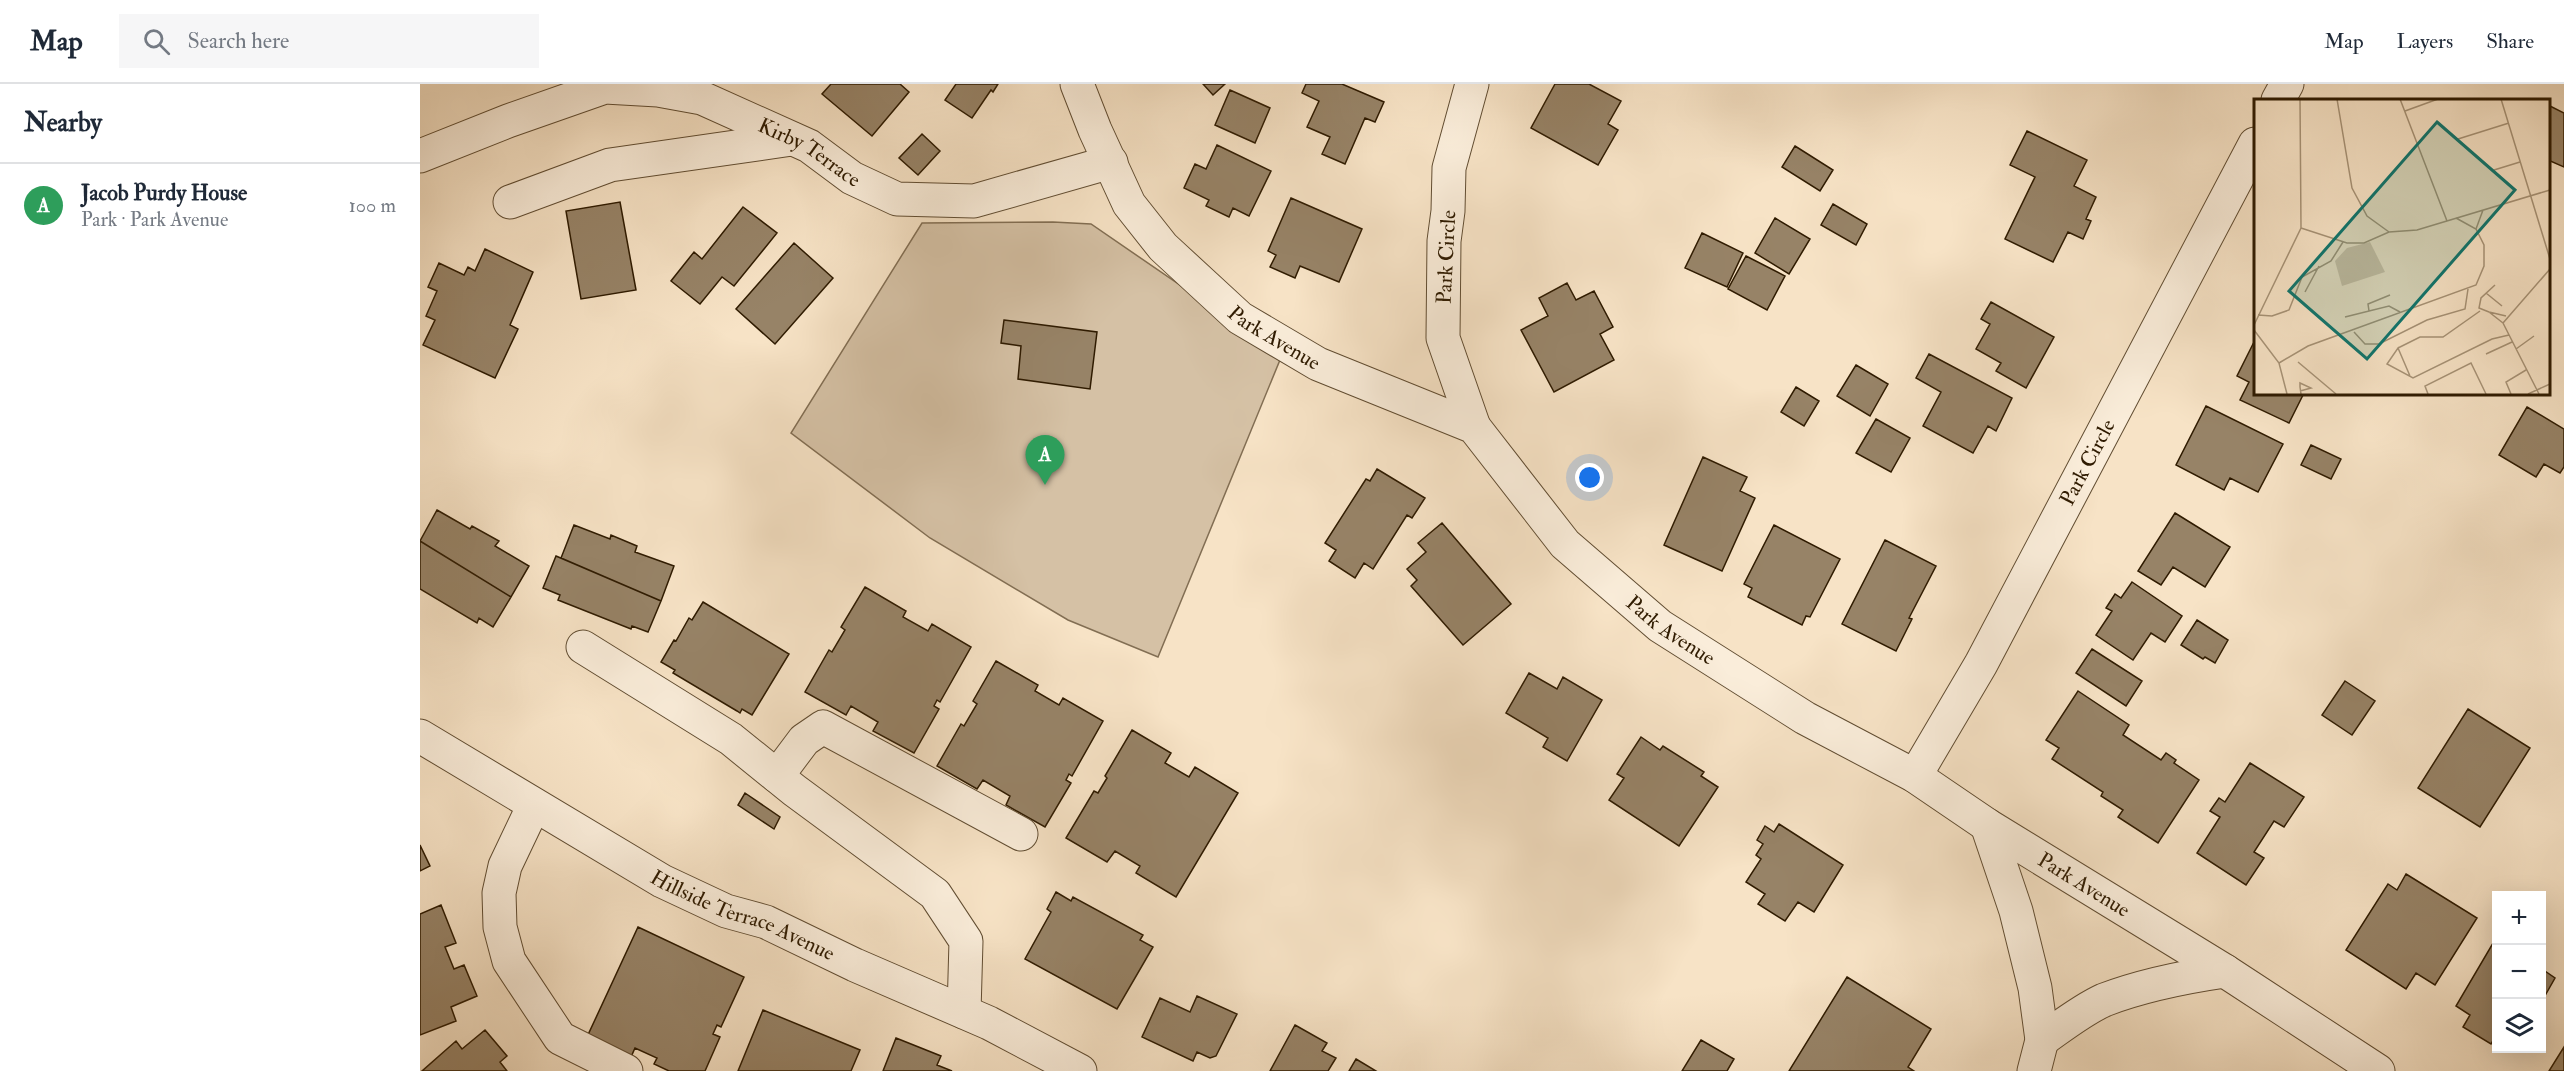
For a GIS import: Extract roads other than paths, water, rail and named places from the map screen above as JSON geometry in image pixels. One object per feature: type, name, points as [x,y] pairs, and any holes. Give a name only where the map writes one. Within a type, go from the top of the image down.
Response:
[{"type":"street","name":"Park Avenue","points":[[1077,84],[1129,204],[1163,247],[1240,318],[1318,364],[1474,428],[1565,544],[1660,626],[1804,718],[1915,776],[1987,825],[2225,971],[2378,1071]]},
{"type":"street","name":"Park Circle","points":[[1472,84],[1449,168],[1448,211],[1444,242],[1443,338],[1474,428]]},
{"type":"street","points":[[2279,99],[2287,84]]},
{"type":"street","name":"Kirby Terrace","points":[[420,156],[508,121],[605,87],[615,87],[658,90],[702,98],[809,146],[852,178],[897,199],[974,201],[1111,162]]},
{"type":"street","points":[[510,202],[610,165],[792,139]]},
{"type":"street","name":"Park Circle","points":[[1915,776],[1981,664],[2254,146]]},
{"type":"street","points":[[583,647],[730,739],[935,894],[966,941],[964,1012]]},
{"type":"street","points":[[777,776],[804,740],[823,727],[1021,834]]},
{"type":"street","name":"Hillside Terrace Avenue","points":[[420,736],[662,881],[726,911],[766,922],[855,965],[964,1012],[1080,1071]]},
{"type":"street","points":[[534,805],[505,866],[499,893],[500,927],[508,961],[560,1038],[626,1071]]},
{"type":"street","points":[[1987,825],[2016,911],[2035,988],[2042,1040],[2034,1071]]},
{"type":"street","points":[[2042,1040],[2076,1016],[2103,1001],[2175,978],[2225,971]]},
{"type":"place","name":"Jacob Purdy House","points":[[1045,485]]}]
